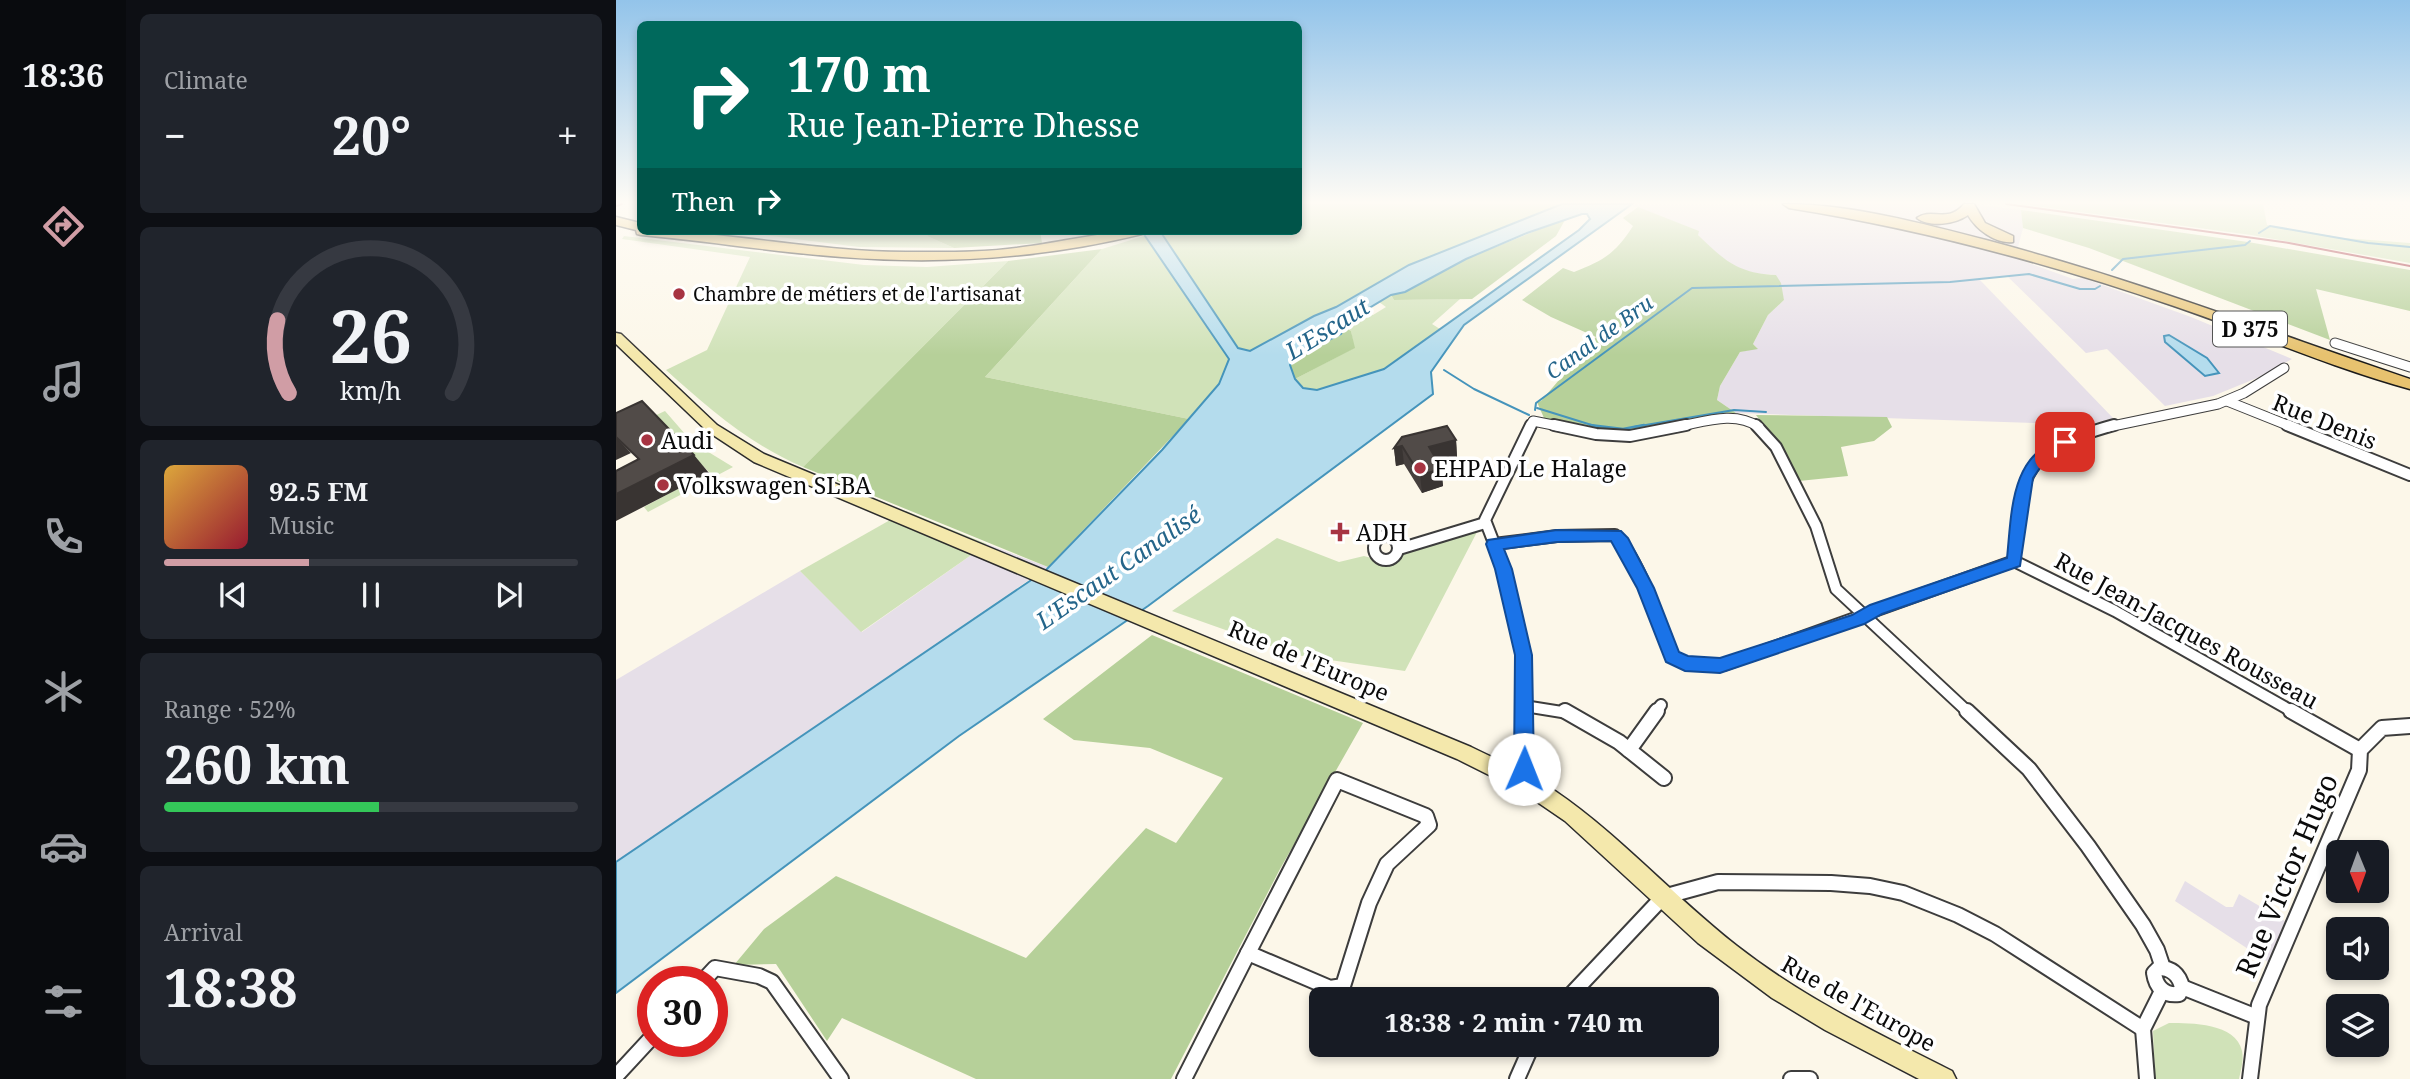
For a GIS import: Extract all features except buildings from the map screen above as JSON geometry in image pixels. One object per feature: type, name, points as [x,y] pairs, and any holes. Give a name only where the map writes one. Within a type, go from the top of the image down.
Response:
[{"type":"main road","points":[[844,254],[931,259],[993,254]]},
{"type":"main road","name":"D 375","points":[[2028,254],[2193,306],[2410,384]]},
{"type":"main road","points":[[2030,254],[2133,283]]},
{"type":"main road","points":[[2052,254],[2193,306],[2316,362],[2410,395]]},
{"type":"main road","points":[[2193,306],[2268,327],[2410,377]]},
{"type":"street","name":"Rue de l'Europe","points":[[620,341],[706,424],[741,449],[788,472],[1464,753],[1519,780],[1569,813],[1719,946],[1776,989],[1831,1023],[1944,1079]]},
{"type":"street","points":[[2335,343],[2410,367]]},
{"type":"street","points":[[1494,544],[1557,536],[1615,536],[1622,542],[1645,588],[1670,653],[1685,663],[1724,665],[2014,562],[2024,481],[2031,467],[2045,452],[2106,428],[2227,401],[2284,368]]},
{"type":"street","name":"Rue Denis","points":[[2227,401],[2410,475]]},
{"type":"street","points":[[1519,780],[1525,765],[1523,650],[1504,569],[1485,523],[1533,421],[1591,433],[1625,436],[1649,434],[1724,417],[1745,419],[1754,423],[1773,443],[1820,536],[1836,589],[2029,769],[2088,846],[2143,925],[2157,950],[2163,968],[2176,974],[2182,987],[2257,1017]]},
{"type":"street","points":[[1399,549],[1485,523]]},
{"type":"street","name":"Rue Jean-Jacques Rousseau","points":[[2014,562],[2115,611],[2360,750]]},
{"type":"street","points":[[1629,750],[1661,705]]},
{"type":"street","points":[[1524,706],[1560,709],[1592,725],[1664,778]]},
{"type":"street","points":[[2360,750],[2382,728],[2410,726]]},
{"type":"street","name":"Rue Victor Hugo","points":[[2250,1079],[2257,1017],[2359,770],[2360,750]]},
{"type":"street","points":[[1184,1079],[1248,953],[1337,780],[1428,818],[1427,828],[1398,851],[1387,864],[1369,903],[1343,986],[1330,988],[1248,953]]},
{"type":"street","points":[[1578,987],[1663,897],[1699,885],[1725,881],[1843,883],[1903,893],[1947,909],[1995,934],[2143,1029]]},
{"type":"street","points":[[2163,968],[2154,973],[2155,982],[2162,991],[2176,995],[2182,987]]},
{"type":"street","points":[[728,970],[759,976],[772,982],[841,1079]]},
{"type":"street","points":[[2147,1079],[2143,1029],[2162,991]]},
{"type":"street","points":[[616,1076],[637,1053]]},
{"type":"street","points":[[1517,1079],[1527,1057]]},
{"type":"street","points":[[1791,1079],[1811,1079]]},
{"type":"shaded area","points":[[1717,254],[2016,254],[2015,258],[2073,279],[2083,278],[2191,317],[2292,359],[2257,378],[2213,396],[2165,406],[2107,349],[2086,353],[2007,276],[1979,279],[2113,418],[2070,430],[2064,424],[1736,413],[1717,400],[1720,386],[1740,352],[1757,348],[1753,344],[1768,315],[1784,300],[1776,275],[1750,273]]},
{"type":"shaded area","points":[[987,544],[1048,567],[616,862],[616,680],[800,571],[862,632]]},
{"type":"shaded area","points":[[2185,881],[2226,907],[2233,907],[2239,894],[2285,921],[2268,962],[2175,901]]},
{"type":"green space","points":[[731,254],[776,254],[864,265],[927,267],[1008,261],[803,467],[748,437],[714,412],[666,370],[707,350],[750,257]]},
{"type":"green space","points":[[1060,254],[1097,254],[985,377],[1189,419],[1048,567],[803,467],[1008,261]]},
{"type":"green space","points":[[1097,254],[1157,254],[1229,359],[1219,384],[1189,419],[985,377]]},
{"type":"green space","points":[[1176,254],[1436,254],[1409,265],[1336,307],[1250,351],[1238,348]]},
{"type":"green space","points":[[1477,254],[1532,254],[1472,299],[1394,300],[1391,295],[1405,292]]},
{"type":"green space","points":[[1719,254],[1732,264],[1751,272],[1776,275],[1781,283],[1784,300],[1768,315],[1753,344],[1758,349],[1740,352],[1720,386],[1717,400],[1736,413],[1622,431],[1592,430],[1544,418],[1537,402],[1541,401],[1596,337],[1551,317],[1522,300],[1563,268],[1574,272],[1608,255]]},
{"type":"green space","points":[[2106,254],[2319,254],[2410,270],[2410,311],[2316,289],[2330,340]]},
{"type":"green space","points":[[2361,254],[2410,254],[2410,263]]},
{"type":"green space","points":[[1391,295],[1394,300],[1460,299],[1432,324],[1440,329],[1384,369],[1317,390],[1303,389],[1295,379],[1354,348],[1351,331],[1344,327],[1364,311],[1373,315],[1386,307],[1379,302]]},
{"type":"green space","points":[[1344,327],[1351,331],[1355,348],[1295,379],[1290,365],[1298,355],[1341,335]]},
{"type":"green space","points":[[665,411],[692,442],[733,467],[648,512],[644,507],[709,472],[684,447],[639,466],[641,422]]},
{"type":"green space","points":[[1756,415],[1887,417],[1892,427],[1874,441],[1841,447],[1848,476],[1799,481],[1782,449]]},
{"type":"green space","points":[[906,511],[987,544],[861,632],[800,571]]},
{"type":"green space","points":[[1477,532],[1405,671],[1296,655],[1172,611],[1277,538],[1339,562],[1364,556],[1382,561]]},
{"type":"green space","points":[[1152,635],[1363,723],[1280,869],[1171,1079],[976,1079],[842,1018],[827,1041],[776,964],[734,965],[764,929],[836,876],[1026,958],[1146,828],[1176,843],[1223,778],[1150,748],[1074,740],[1043,719]]},
{"type":"green space","points":[[2169,1023],[2212,1026],[2231,1035],[2242,1051],[2239,1079],[2155,1079],[2153,1031]]},
{"type":"water","points":[[1158,254],[1176,254],[1238,348],[1250,351],[1336,307],[1409,265],[1436,254],[1477,254],[1405,292],[1391,295],[1346,322],[1341,334],[1298,355],[1290,365],[1295,379],[1303,388],[1317,390],[1384,369],[1545,254],[1562,254],[1464,325],[1431,372],[1433,394],[1148,606],[959,736],[652,966],[637,966],[637,977],[616,993],[616,862],[1046,570],[1162,450],[1219,384],[1229,359]]},
{"type":"water","points":[[2169,335],[2207,358],[2219,373],[2205,376],[2165,342],[2164,336]]},
{"type":"waterway","name":"Canal de Bru","points":[[2112,270],[2123,259],[2163,254]]},
{"type":"waterway","name":"Canal de Bru","points":[[1535,410],[1536,403],[1692,288],[1950,282],[2029,274],[2080,289],[2095,289],[2100,286]]},
{"type":"waterway","points":[[1444,370],[1474,389],[1529,415]]},
{"type":"waterway","name":"Canal de Bru","points":[[1537,408],[1593,425]]},
{"type":"waterway","name":"Canal de Bru","points":[[1634,427],[1734,410],[1766,412]]},
{"type":"waterway","name":"Canal de Bru","points":[[1593,425],[1623,429],[1644,425]]},
{"type":"waterway","name":"Canal de Bru","points":[[1593,425],[1598,427]]},
{"type":"railway","points":[[2349,254],[2410,266]]},
{"type":"place","name":"Chambre de métiers et de l'artisanat","points":[[679,294]]},
{"type":"place","name":"Audi","points":[[647,440]]},
{"type":"place","name":"EHPAD Le Halage","points":[[1420,468]]},
{"type":"place","name":"Volkswagen SLBA","points":[[663,485]]},
{"type":"place","name":"ADH","points":[[1340,532]]},
{"type":"route","points":[[1524,769],[1524,655],[1504,569],[1494,544],[1557,536],[1615,536],[1622,542],[1645,588],[1673,657],[1685,663],[1720,666],[1858,620],[1876,610],[2014,562],[2021,494],[2026,476],[2041,455],[2065,442]]},
{"type":"water label","name":"L'Escaut","points":[[1327,328]]},
{"type":"water label","name":"L'Escaut Canalisé","points":[[1118,567]]}]
